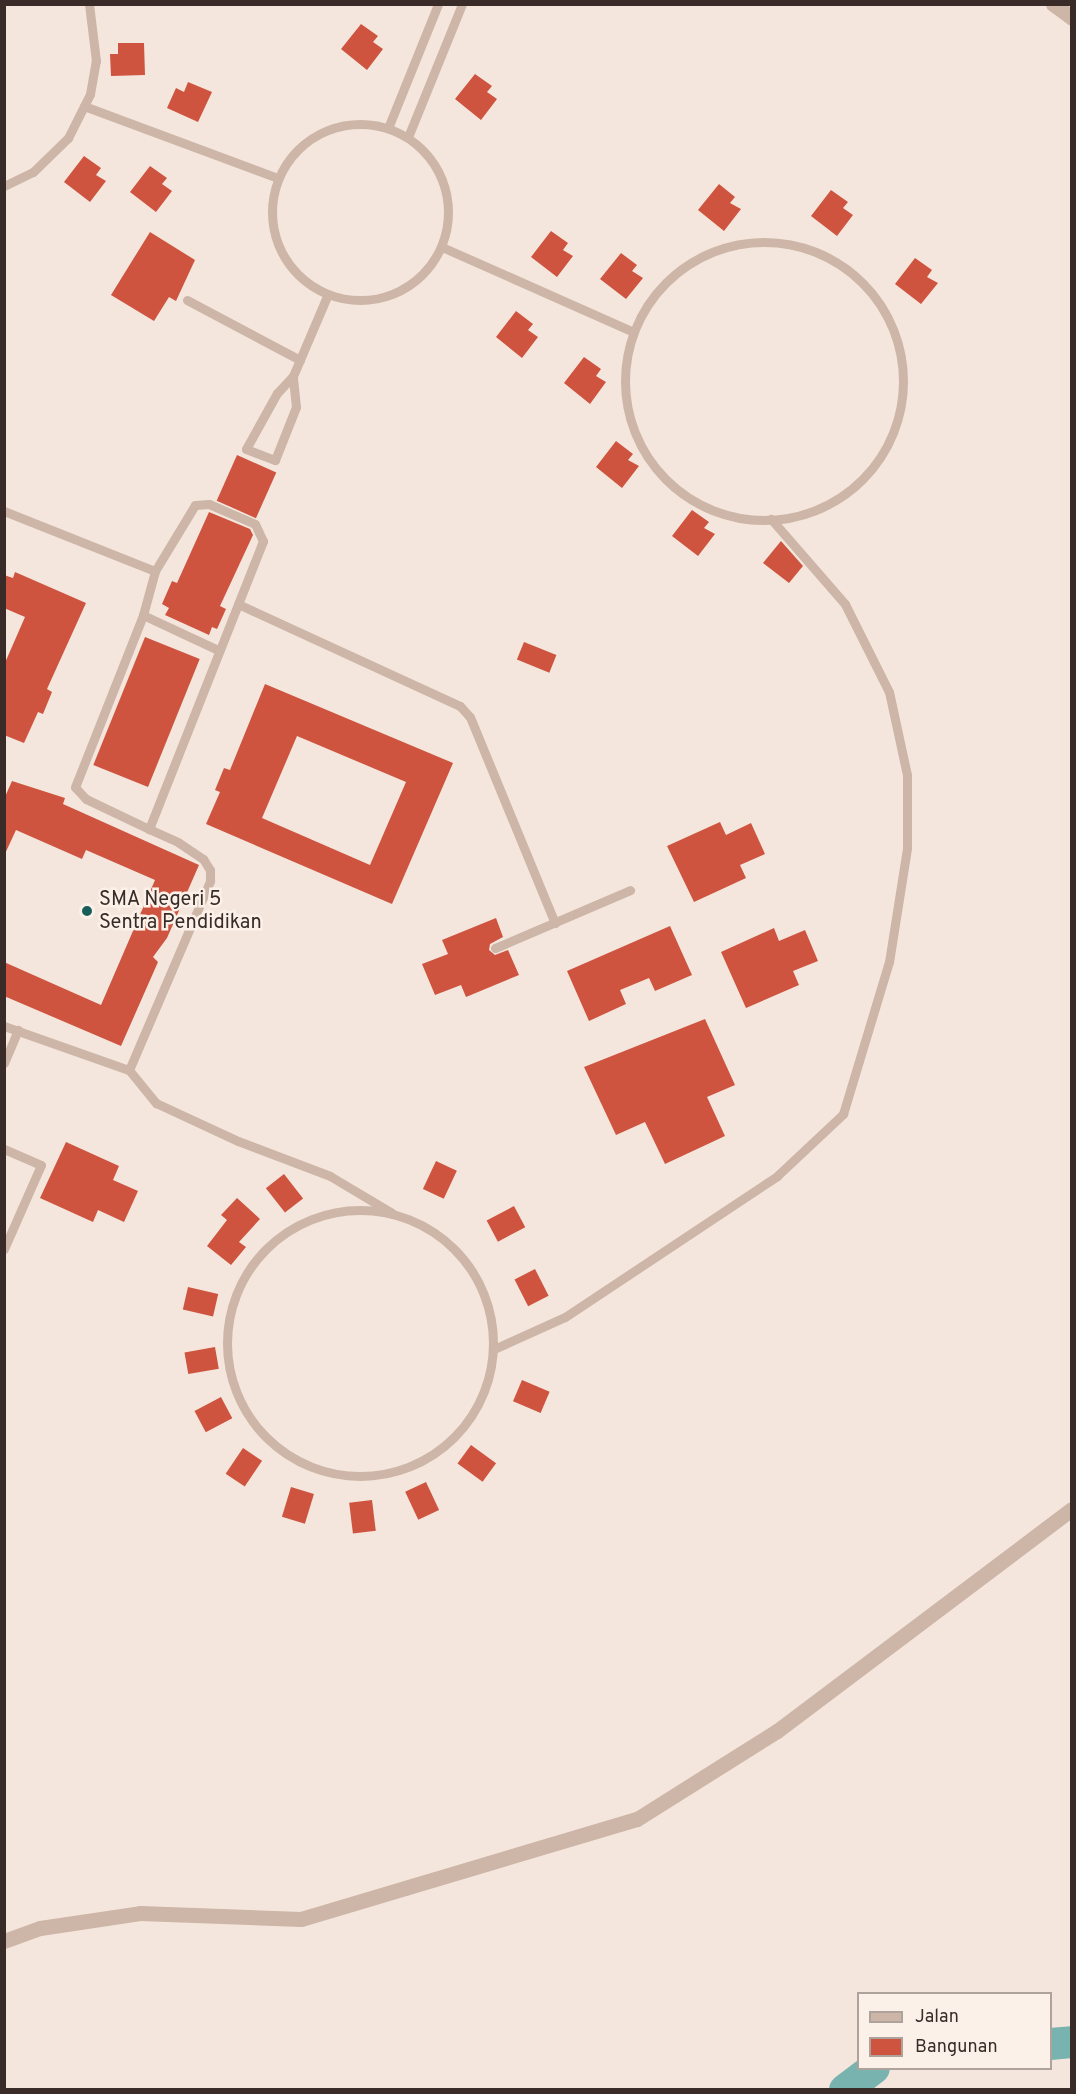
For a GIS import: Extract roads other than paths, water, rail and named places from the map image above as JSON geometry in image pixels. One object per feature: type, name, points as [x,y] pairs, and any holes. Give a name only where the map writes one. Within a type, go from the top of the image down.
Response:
[{"type":"street","points":[[1053,4],[1071,18]]},
{"type":"street","points":[[4,1941],[40,1928],[140,1913],[301,1919],[637,1820],[777,1731],[1071,1509]]},
{"type":"lane","points":[[4,186],[33,172],[68,138],[84,106],[96,60],[89,4]]},
{"type":"lane","points":[[388,128],[438,4]]},
{"type":"lane","points":[[408,137],[462,4]]},
{"type":"lane","points":[[84,106],[278,178]]},
{"type":"lane","points":[[361,123],[388,128],[408,137],[427,153],[446,190],[448,223],[442,247],[427,270],[406,287],[381,298],[354,300],[328,294],[303,279],[284,258],[274,232],[271,205],[278,178],[291,155],[327,130],[361,123]]},
{"type":"lane","points":[[770,242],[804,248],[836,262],[863,284],[885,311],[898,344],[904,378],[898,422],[878,462],[847,494],[807,514],[771,519],[718,513],[679,492],[648,460],[629,419],[624,375],[632,331],[649,301],[672,275],[701,256],[735,244],[770,242]]},
{"type":"lane","points":[[442,247],[632,331]]},
{"type":"lane","points":[[293,376],[296,407],[275,460],[246,449],[277,393],[293,376],[328,294]]},
{"type":"lane","points":[[187,300],[300,360]]},
{"type":"lane","points":[[129,1070],[210,881],[204,859],[149,829],[86,799],[75,788],[143,615],[155,571],[195,505],[209,504],[255,524],[264,535],[149,829]]},
{"type":"lane","points":[[4,511],[155,571]]},
{"type":"lane","points":[[494,1349],[565,1317],[777,1176],[843,1114],[890,962],[907,848],[907,775],[890,692],[845,604],[771,519]]},
{"type":"lane","points":[[238,604],[460,706],[470,717],[555,923]]},
{"type":"lane","points":[[143,615],[218,650]]},
{"type":"lane","points":[[495,948],[630,890]]},
{"type":"lane","points":[[4,1026],[129,1070],[156,1103],[238,1142],[330,1176],[394,1214],[435,1233],[468,1264],[488,1304],[494,1349],[486,1391],[464,1429],[431,1457],[391,1474],[347,1476],[305,1466],[269,1441],[242,1407],[227,1366],[227,1323],[241,1280],[268,1245],[306,1221],[350,1210],[394,1214]]},
{"type":"lane","points":[[4,1062],[18,1030]]},
{"type":"lane","points":[[4,1149],[41,1165],[4,1249]]},
{"type":"waterway","points":[[1052,2044],[1072,2042]]},
{"type":"waterway","points":[[845,2090],[871,2070]]},
{"type":"place","name":"SMA Negeri 5 Sentra Pendidikan","points":[[87,911]]}]
